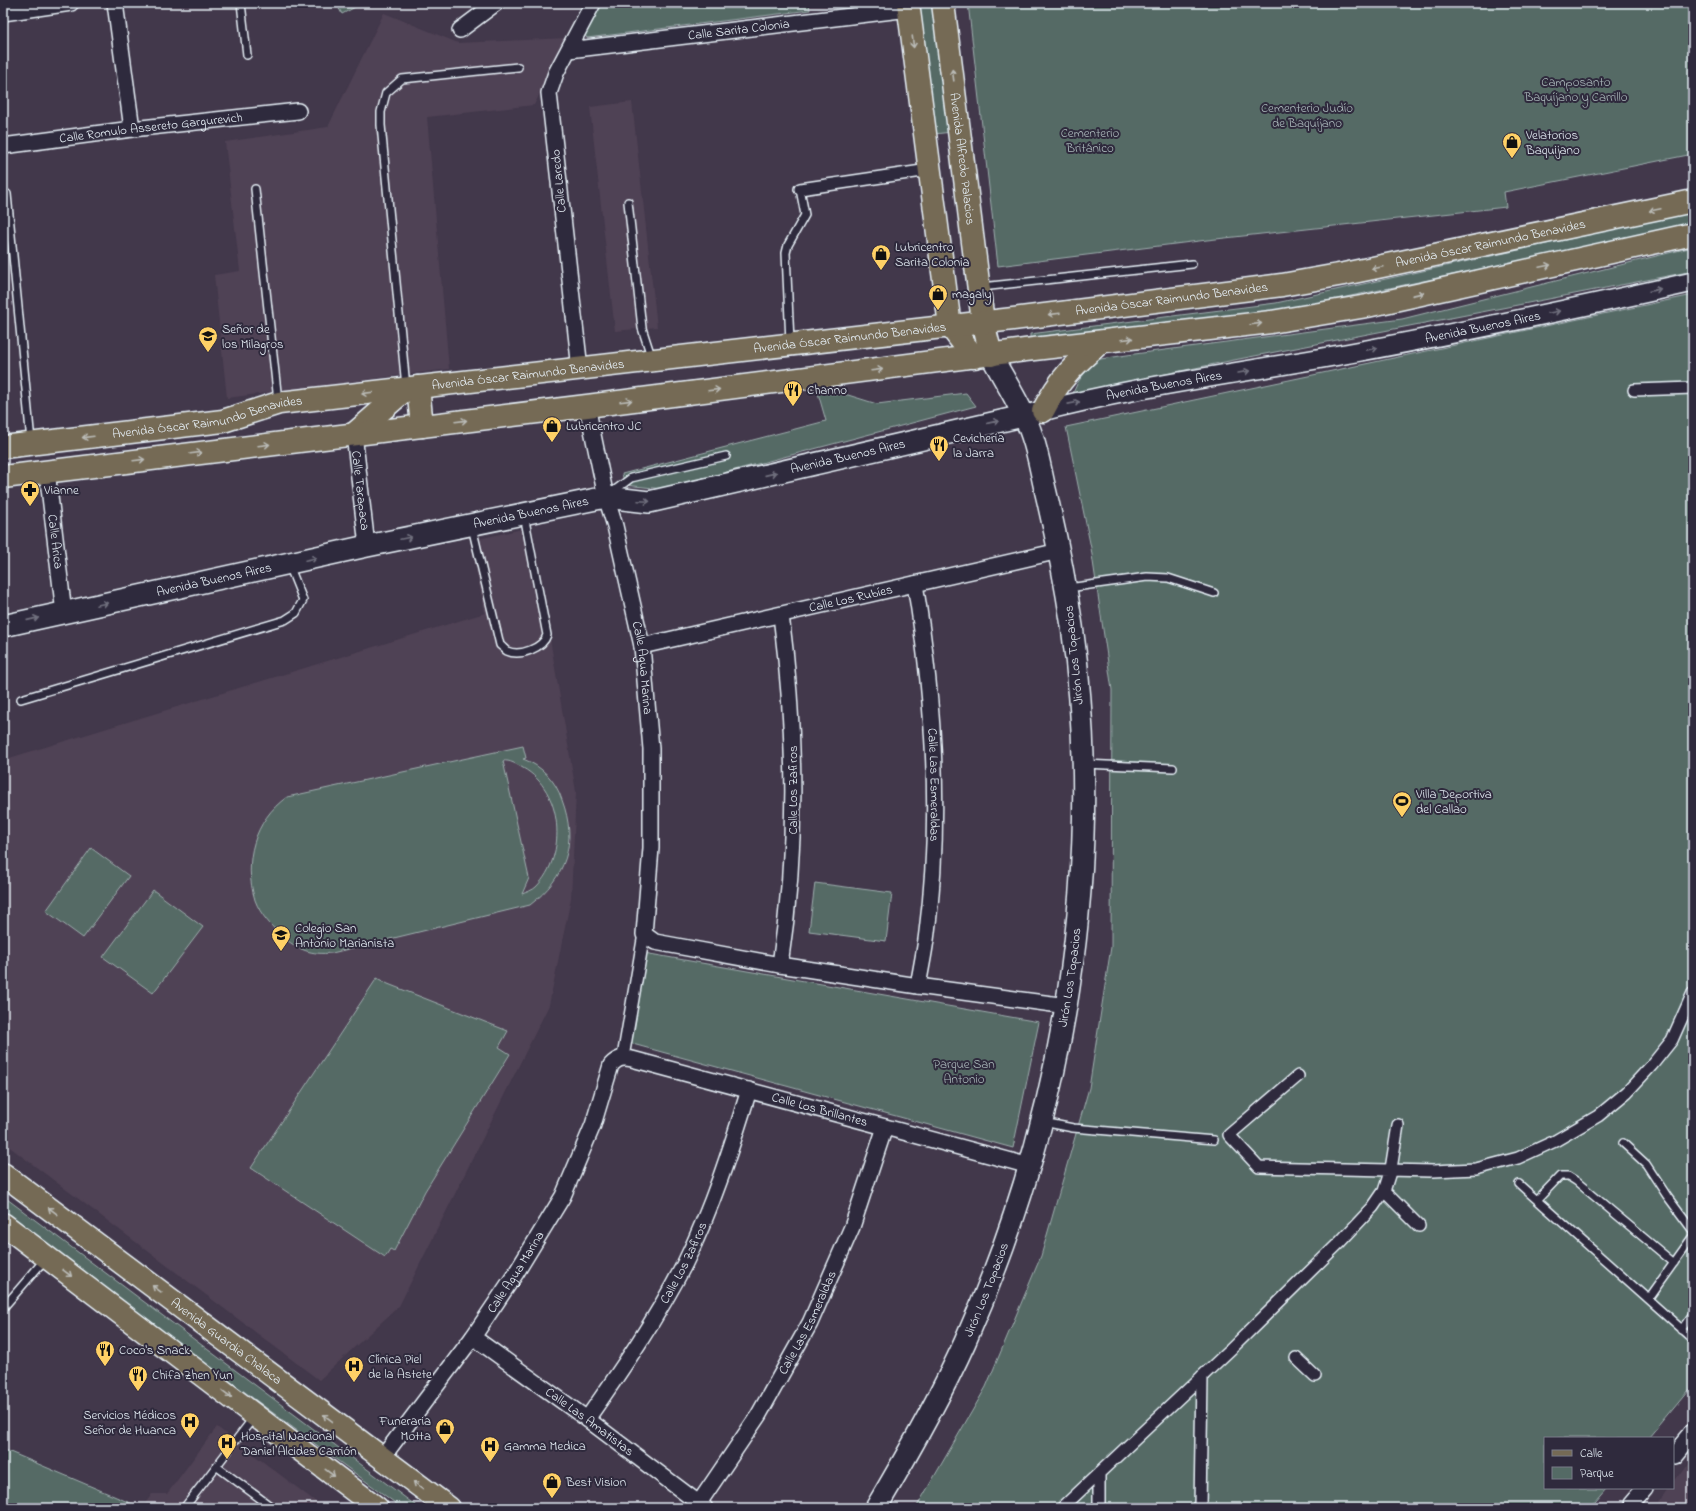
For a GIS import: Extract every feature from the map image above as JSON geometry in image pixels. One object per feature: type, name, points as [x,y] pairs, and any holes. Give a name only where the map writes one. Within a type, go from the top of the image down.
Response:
[{"type":"main road","name":"Avenida Alfredo Palacios","points":[[943,3],[983,322],[982,356]]},
{"type":"main road","name":"Avenida Alfredo Palacios","points":[[908,6],[950,326],[982,356],[1033,413]]},
{"type":"main road","points":[[929,163],[963,153]]},
{"type":"main road","name":"Avenida Óscar Raimundo Benavides","points":[[3,447],[223,421],[279,404],[790,344],[983,322],[1013,320],[1318,279],[1693,201]]},
{"type":"main road","points":[[3,477],[982,356],[1271,322],[1367,306],[1693,234]]},
{"type":"main road","points":[[1033,413],[1054,390],[1076,362],[1101,342]]},
{"type":"main road","points":[[354,434],[412,388],[422,426]]},
{"type":"main road","name":"Avenida Buenos Aires","points":[[3,626],[368,546],[606,497],[649,502],[1033,413]]},
{"type":"main road","name":"Jirón Los Topacios","points":[[876,1508],[924,1426],[964,1344],[992,1277],[1015,1216],[1030,1166],[1061,1040],[1067,1006],[1083,856],[1084,764],[1077,661],[1059,551],[1032,435],[1033,413]]},
{"type":"main road","name":"Avenida Guardia Chalaca","points":[[3,1174],[449,1508]]},
{"type":"main road","points":[[3,1224],[378,1508]]},
{"type":"street","points":[[3,13],[71,3]]},
{"type":"street","points":[[115,3],[132,129]]},
{"type":"street","points":[[460,30],[496,3]]},
{"type":"street","name":"Calle Laredo","points":[[580,369],[549,93],[554,78],[593,3]]},
{"type":"street","name":"Calle Sarita Colonia","points":[[569,50],[908,6]]},
{"type":"street","name":"Calle Romulo Assereto Gargurevich","points":[[3,146],[132,129],[298,111]]},
{"type":"street","points":[[800,189],[929,163]]},
{"type":"street","name":"Avenida Buenos Aires","points":[[1033,413],[1117,394],[1356,352],[1490,326],[1693,282]]},
{"type":"street","points":[[1634,390],[1693,388]]},
{"type":"street","name":"Calle Agua Marina","points":[[587,406],[606,497],[615,526],[642,646],[651,749],[651,848],[644,934]]},
{"type":"street","name":"Calle Tarapaca","points":[[354,434],[368,546]]},
{"type":"street","name":"Calle Arica","points":[[47,471],[64,613]]},
{"type":"street","name":"Calle Los Rubíes","points":[[642,646],[1036,558],[1059,551]]},
{"type":"street","name":"Calle Las Esmeraldas","points":[[915,584],[930,683],[935,783],[932,883],[927,932],[918,986]]},
{"type":"street","name":"Calle Los Zafiros","points":[[780,964],[788,915],[794,786],[791,700],[781,615]]},
{"type":"street","points":[[617,1061],[644,934],[655,942],[780,964],[918,986],[1067,1006]]},
{"type":"street","points":[[1298,1076],[1229,1134],[1259,1167],[1433,1171],[1476,1169],[1518,1158],[1555,1141],[1598,1116],[1627,1092],[1652,1065],[1672,1040],[1693,993]]},
{"type":"street","name":"Calle Agua Marina","points":[[382,1458],[473,1337],[516,1273],[563,1196],[593,1125],[617,1061]]},
{"type":"street","name":"Calle Los Brillantes","points":[[617,1061],[750,1090],[1030,1166]]},
{"type":"street","name":"Calle Los Zafiros","points":[[587,1419],[640,1344],[685,1263],[721,1178],[750,1090]]},
{"type":"street","points":[[1062,1508],[1202,1376],[1340,1242],[1373,1207],[1384,1191],[1391,1169],[1398,1125]]},
{"type":"street","name":"Calle Las Esmeraldas","points":[[702,1506],[758,1416],[810,1323],[852,1227],[885,1127]]},
{"type":"street","points":[[1384,1191],[1419,1226]]},
{"type":"street","name":"Calle Las Amatistas","points":[[473,1337],[587,1419],[702,1506]]},
{"type":"street","points":[[1296,1358],[1315,1376]]},
{"type":"street","points":[[1200,1508],[1202,1376]]},
{"type":"street","points":[[1674,1454],[1693,1431]]},
{"type":"street","points":[[1099,1472],[1099,1508]]},
{"type":"street","points":[[1628,1508],[1644,1489]]},
{"type":"lane","points":[[241,3],[247,55]]},
{"type":"lane","points":[[412,388],[380,125],[381,112],[386,93],[402,79],[518,67]]},
{"type":"lane","points":[[255,189],[279,404]]},
{"type":"lane","points":[[790,344],[786,254],[788,245],[805,215],[800,189]]},
{"type":"lane","points":[[7,194],[32,444]]},
{"type":"lane","points":[[628,202],[642,328],[652,361]]},
{"type":"lane","points":[[979,288],[1192,264]]},
{"type":"lane","points":[[606,497],[631,478],[726,456]]},
{"type":"lane","points":[[472,525],[500,645],[506,651],[512,653],[529,650],[542,644],[547,635],[524,514]]},
{"type":"lane","points":[[21,699],[285,620],[296,613],[302,600],[289,564]]},
{"type":"lane","points":[[1066,588],[1147,577],[1168,578],[1214,593]]},
{"type":"lane","points":[[1084,764],[1174,768]]},
{"type":"lane","points":[[1042,1122],[1073,1128],[1214,1140]]},
{"type":"lane","points":[[1623,1143],[1646,1164],[1693,1231]]},
{"type":"lane","points":[[1537,1200],[1560,1176],[1568,1176],[1576,1181],[1674,1263]]},
{"type":"lane","points":[[1520,1184],[1693,1339]]},
{"type":"lane","points":[[1648,1299],[1693,1236]]},
{"type":"lane","points":[[3,1308],[46,1257]]},
{"type":"lane","points":[[1682,1330],[1693,1315]]},
{"type":"lane","points":[[237,1439],[255,1416]]},
{"type":"lane","points":[[184,1508],[228,1451]]},
{"type":"lane","points":[[216,1466],[273,1508]]},
{"type":"shaded area","points":[[384,13],[458,43],[568,38],[534,105],[427,117],[449,369],[227,398],[214,275],[240,271],[225,142],[328,127]]},
{"type":"shaded area","points":[[632,102],[657,327],[615,331],[590,107]]},
{"type":"shaded area","name":"Colegio San Antonio Marianista","points":[[531,527],[576,792],[571,898],[549,1005],[399,1306],[319,1380],[3,1142],[3,760],[485,613],[470,541]]},
{"type":"shaded area","name":"Hospital Nacional Daniel Alcides Carrión","points":[[217,1427],[324,1508],[142,1508],[152,1494],[167,1494]]},
{"type":"shaded area","points":[[1693,1454],[1693,1508],[1667,1508],[1659,1502],[1668,1489],[1674,1489],[1674,1481]]},
{"type":"green space","points":[[336,3],[363,3],[342,14]]},
{"type":"green space","points":[[596,3],[674,3],[683,8],[686,3],[809,3],[810,10],[587,38],[584,34]]},
{"type":"green space","points":[[919,3],[936,3],[952,132],[934,134]]},
{"type":"green space","points":[[968,3],[1693,3],[1693,154],[1504,192],[1506,207],[1207,240],[998,266]]},
{"type":"green space","points":[[1693,212],[1693,225],[1288,309],[1030,341],[1030,334],[1276,303]]},
{"type":"green space","points":[[1693,247],[1693,271],[1234,360],[1073,393],[1078,382],[1094,360],[1402,319]]},
{"type":"green space","name":"Villa Deportiva del Callao","points":[[1693,295],[1693,1385],[1650,1437],[1544,1437],[1544,1489],[1605,1489],[1589,1508],[916,1508],[986,1387],[1041,1256],[1089,1088],[1111,947],[1112,690],[1091,548],[1066,427]]},
{"type":"green space","points":[[818,393],[848,395],[877,404],[966,393],[976,406],[663,489],[625,485],[622,474],[826,421]]},
{"type":"green space","points":[[523,746],[526,758],[523,759],[542,770],[547,775],[556,787],[562,800],[567,816],[569,831],[566,858],[552,883],[530,905],[332,953],[311,952],[294,945],[270,924],[257,905],[252,886],[250,871],[251,857],[259,830],[266,817],[287,797]],"holes":[[[503,761],[518,765],[536,778],[546,791],[553,807],[556,824],[556,841],[553,858],[546,874],[535,888],[522,894],[529,878]]]},
{"type":"green space","points":[[91,848],[129,876],[83,938],[46,911]]},
{"type":"green space","points":[[815,883],[892,893],[886,941],[809,931]]},
{"type":"green space","points":[[153,890],[203,927],[153,993],[103,957]]},
{"type":"green space","name":"Parque San Antonio","points":[[644,953],[1039,1022],[1013,1148],[629,1043]]},
{"type":"green space","points":[[377,978],[388,984],[508,1031],[499,1047],[510,1054],[425,1191],[394,1251],[390,1249],[385,1257],[251,1168]]},
{"type":"green space","points":[[3,1196],[419,1508],[402,1508],[59,1255],[3,1211]]},
{"type":"green space","points":[[3,1449],[142,1508],[3,1508]]},
{"type":"place","name":"Velatorios Baquijano","points":[[1512,159]]},
{"type":"place","name":"Lubricentro Sarita Colonia","points":[[881,271]]},
{"type":"place","name":"magaly","points":[[938,311]]},
{"type":"place","name":"Señor de los Milagros","points":[[208,353]]},
{"type":"place","name":"Channo","points":[[793,407]]},
{"type":"place","name":"Lubricentro JC","points":[[552,443]]},
{"type":"place","name":"Cevicheria la Jarra","points":[[939,462]]},
{"type":"place","name":"Vianne","points":[[30,507]]},
{"type":"place","name":"Villa Deportiva del Callao","points":[[1402,818]]},
{"type":"place","name":"Colegio San Antonio Marianista","points":[[281,952]]},
{"type":"place","name":"Coco's Snack","points":[[105,1367]]},
{"type":"place","name":"Clínica Piel de la Astete","points":[[354,1383]]},
{"type":"place","name":"Chifa Zhen Yun","points":[[138,1392]]},
{"type":"place","name":"Servicios Médicos Señor de Huanca","points":[[190,1439]]},
{"type":"place","name":"Funeraria Motta","points":[[445,1445]]},
{"type":"place","name":"Hospital Nacional Daniel Alcides Carrión","points":[[227,1460]]},
{"type":"place","name":"Gamma Medica","points":[[490,1463]]},
{"type":"place","name":"Best Vision","points":[[552,1499]]},
{"type":"park label","name":"Camposanto Baquíjano y Carrillo","points":[[1576,90]]},
{"type":"park label","name":"Cementerio Judío de Baquíjano","points":[[1307,116]]},
{"type":"park label","name":"Cementerio Británico","points":[[1090,140]]}]
